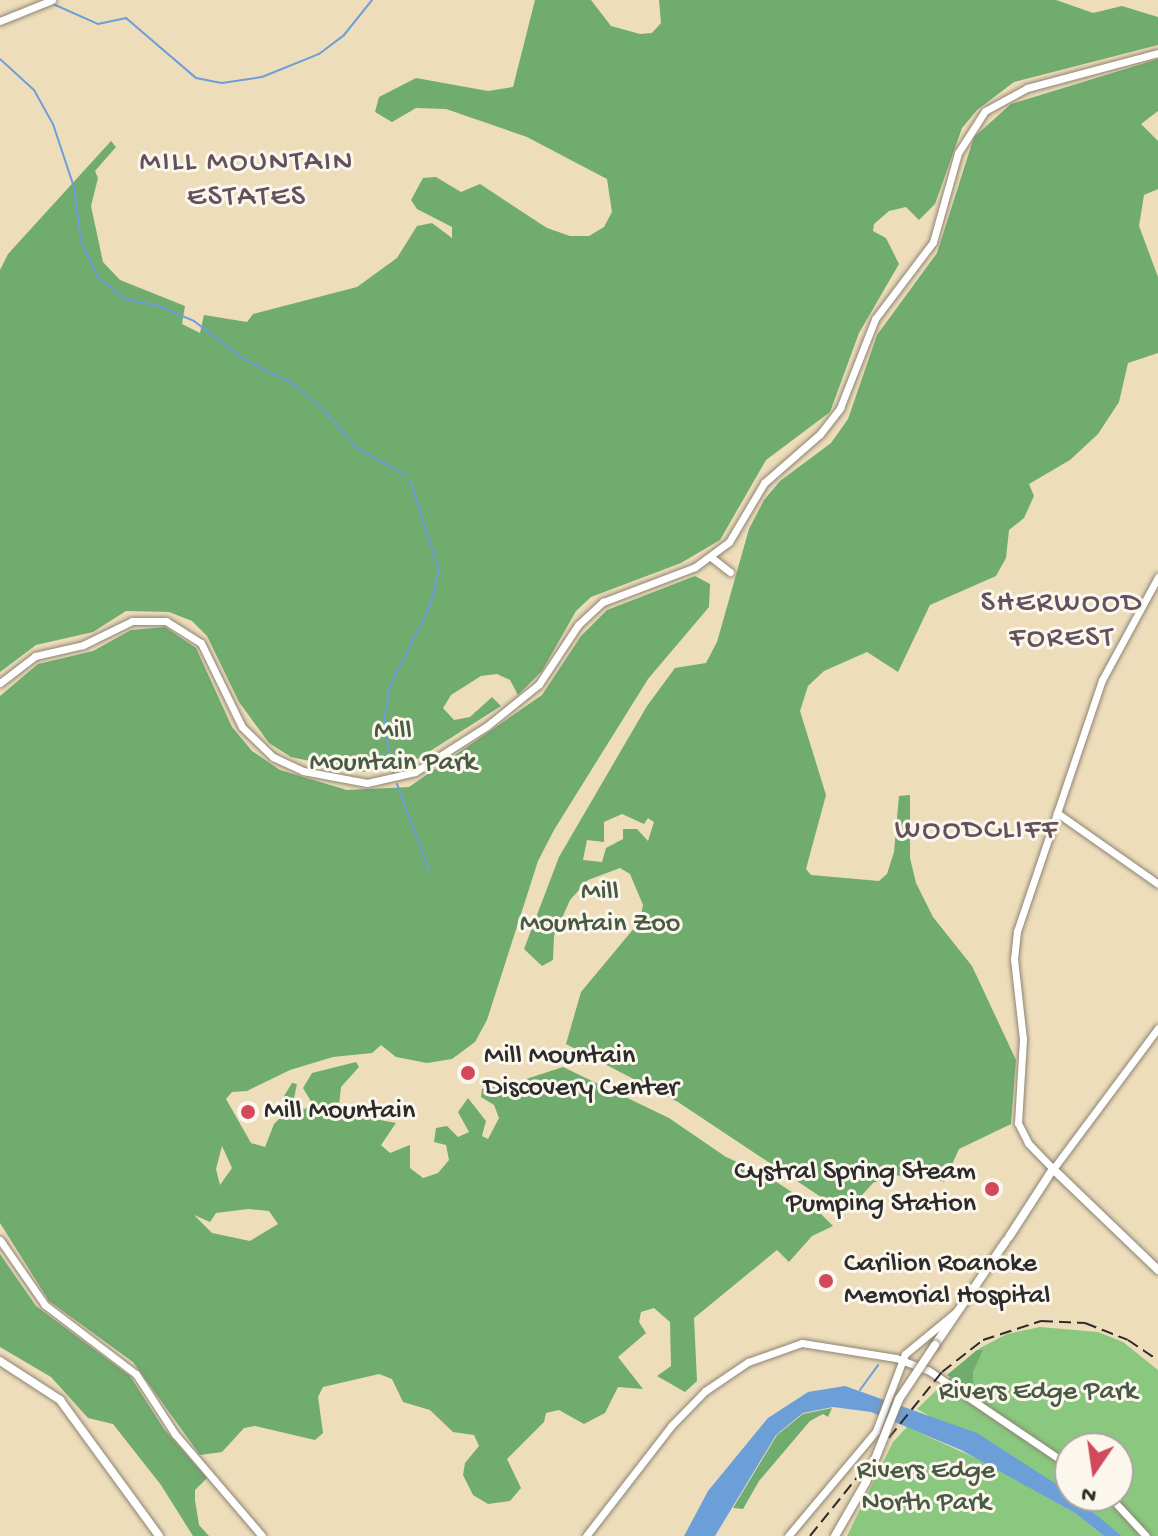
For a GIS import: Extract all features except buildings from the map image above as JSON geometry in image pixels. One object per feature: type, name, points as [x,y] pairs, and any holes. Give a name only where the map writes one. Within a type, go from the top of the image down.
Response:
[{"type":"main road","points":[[835,1536],[866,1482],[899,1399],[965,1306],[1053,1169],[1158,1270]]},
{"type":"main road","points":[[0,1361],[60,1400],[159,1536]]},
{"type":"street","points":[[0,21],[52,0]]},
{"type":"street","points":[[0,683],[35,656],[83,645],[132,621],[166,621],[201,643],[235,716],[264,751],[303,771],[387,782],[415,772],[520,700],[548,675],[578,625],[603,602],[712,558],[729,542],[760,487],[840,408],[875,319],[933,242],[958,153],[978,118],[1001,99],[1027,88],[1158,53]]},
{"type":"street","points":[[712,558],[730,572]]},
{"type":"street","points":[[1158,577],[1106,670],[1020,921],[1014,959],[1023,1039],[1018,1123],[1028,1143],[1053,1169],[1158,1028]]},
{"type":"street","points":[[1057,813],[1158,884]]},
{"type":"street","points":[[0,1240],[45,1305],[136,1374],[175,1434],[262,1536]]},
{"type":"street","points":[[788,1536],[879,1425],[903,1360],[965,1306]]},
{"type":"street","points":[[586,1536],[686,1408],[748,1362],[802,1343],[903,1360],[928,1370],[1054,1455]]},
{"type":"street","points":[[1124,1512],[1146,1536]]},
{"type":"green space","name":"Mill Mountain Park","points":[[535,0],[591,0],[611,26],[640,34],[652,33],[661,23],[659,0],[1056,0],[1093,13],[1122,6],[1158,17],[1158,45],[1014,82],[977,110],[962,128],[935,204],[919,220],[906,207],[889,211],[874,224],[873,231],[886,238],[899,264],[859,333],[830,412],[766,460],[720,540],[681,563],[591,597],[576,611],[542,671],[518,695],[510,680],[497,674],[481,676],[451,695],[443,708],[454,720],[470,717],[492,697],[501,706],[405,767],[362,772],[291,757],[269,743],[239,702],[207,636],[192,621],[169,612],[126,611],[93,632],[36,645],[0,672],[0,270],[8,254],[111,141],[116,147],[95,171],[98,178],[91,206],[103,262],[120,280],[185,306],[182,324],[200,333],[204,315],[247,322],[253,314],[357,287],[397,258],[417,226],[432,223],[452,238],[452,227],[417,209],[411,200],[423,178],[436,177],[461,192],[480,184],[547,228],[570,236],[589,236],[604,227],[612,212],[607,179],[527,137],[446,109],[416,108],[392,122],[375,112],[379,97],[416,78],[488,91],[513,87]]},
{"type":"green space","points":[[1158,59],[1158,111],[1141,124],[1158,141],[1158,189],[1144,195],[1139,226],[1158,277],[1158,353],[1128,363],[1119,402],[1098,434],[1070,460],[1029,484],[1034,496],[1024,518],[1009,530],[1006,558],[996,576],[930,605],[898,672],[867,652],[824,671],[808,686],[800,711],[826,795],[806,869],[811,875],[879,881],[887,874],[894,852],[899,796],[910,795],[910,858],[916,883],[933,917],[972,966],[1016,1060],[1011,1124],[959,1149],[944,1182],[925,1174],[890,1176],[873,1183],[853,1205],[839,1209],[678,1102],[566,1044],[581,992],[640,921],[643,905],[630,874],[620,868],[588,880],[570,900],[554,936],[553,960],[542,966],[524,949],[559,857],[647,706],[675,668],[706,663],[717,642],[749,529],[764,500],[780,481],[831,443],[848,419],[877,335],[937,253],[974,137],[1011,104]],"holes":[[[622,814],[644,824],[648,818],[654,822],[648,841],[637,829],[623,829],[623,839],[606,848],[602,862],[583,860],[587,840],[604,842],[604,822]]]},
{"type":"green space","points":[[695,576],[710,584],[709,607],[648,679],[538,861],[487,1020],[475,1042],[452,1059],[427,1063],[396,1057],[381,1045],[372,1053],[333,1057],[290,1070],[247,1091],[232,1092],[226,1099],[251,1143],[265,1147],[274,1124],[288,1110],[284,1096],[292,1083],[297,1084],[293,1103],[305,1109],[312,1103],[303,1088],[312,1073],[356,1062],[359,1067],[341,1087],[339,1105],[353,1115],[396,1123],[381,1145],[390,1153],[410,1145],[410,1168],[423,1178],[438,1173],[449,1160],[446,1145],[434,1142],[436,1128],[447,1126],[458,1137],[469,1132],[458,1112],[468,1098],[486,1121],[482,1136],[488,1139],[499,1118],[494,1105],[481,1097],[482,1089],[496,1084],[503,1098],[520,1081],[563,1067],[669,1118],[726,1157],[764,1174],[812,1205],[833,1226],[812,1236],[789,1262],[777,1250],[694,1318],[697,1381],[685,1392],[657,1376],[671,1366],[670,1322],[654,1308],[641,1312],[639,1322],[646,1333],[618,1357],[643,1389],[618,1387],[605,1413],[584,1424],[559,1410],[546,1413],[544,1422],[507,1459],[521,1488],[510,1501],[488,1504],[473,1495],[463,1475],[465,1463],[479,1446],[474,1435],[453,1432],[430,1410],[403,1402],[392,1379],[379,1374],[323,1387],[318,1397],[323,1433],[315,1440],[255,1426],[244,1428],[222,1452],[200,1455],[133,1362],[49,1301],[0,1223],[0,696],[38,664],[93,651],[131,630],[165,627],[196,648],[232,727],[252,751],[280,770],[347,790],[409,787],[542,695],[581,636],[607,610]],"holes":[[[222,1146],[232,1168],[220,1185],[216,1169]],[[248,1209],[269,1211],[278,1224],[250,1241],[212,1233],[194,1215],[210,1222],[216,1213]]]},
{"type":"green space","points":[[0,1254],[36,1306],[130,1376],[164,1429],[207,1478],[195,1490],[195,1500],[199,1525],[209,1536],[193,1536],[161,1485],[113,1424],[88,1418],[51,1377],[0,1347]]},
{"type":"green space","name":"Rivers Edge Park","points":[[1040,1327],[1098,1332],[1123,1342],[1158,1370],[1158,1536],[1122,1536],[1093,1512],[1134,1512],[1134,1432],[1054,1432],[1054,1485],[917,1409],[980,1348],[1007,1334]]},
{"type":"green space","points":[[977,1350],[983,1350],[973,1372],[973,1386],[964,1387],[947,1375]]},
{"type":"green space","points":[[832,1408],[828,1417],[823,1414],[810,1421],[759,1481],[743,1509],[733,1508],[777,1435],[803,1414]]},
{"type":"green space","name":"Rivers Edge North Park","points":[[907,1427],[980,1460],[1054,1501],[1054,1512],[1073,1512],[1104,1536],[847,1536],[893,1442]]},
{"type":"water","points":[[845,1386],[977,1433],[1054,1483],[1054,1501],[961,1450],[871,1412],[833,1407],[803,1413],[776,1435],[715,1536],[684,1536],[708,1491],[768,1418],[808,1392]]},
{"type":"water","points":[[1093,1512],[1122,1536],[1104,1536],[1075,1513]]},
{"type":"waterway","points":[[53,4],[98,24],[126,18],[196,78],[222,83],[262,77],[319,54],[344,35],[372,0]]},
{"type":"waterway","points":[[0,59],[34,90],[53,124],[74,187],[81,241],[97,276],[124,299],[156,305],[194,321],[245,360],[290,382],[320,406],[357,448],[406,475]]},
{"type":"waterway","points":[[394,776],[384,722],[390,686],[430,606],[439,570],[410,480]]},
{"type":"waterway","points":[[397,784],[429,870]]},
{"type":"waterway","points":[[860,1390],[878,1365]]},
{"type":"railway","points":[[810,1536],[942,1372],[983,1340],[1041,1321],[1085,1323],[1128,1340],[1158,1360]]},
{"type":"place","name":"Mill Mountain Discovery Center","points":[[468,1073]]},
{"type":"place","name":"Mill Mountain","points":[[248,1112]]},
{"type":"place","name":"Cystral Spring Steam Pumping Station","points":[[992,1189]]},
{"type":"place","name":"Carilion Roanoke Memorial Hospital","points":[[826,1281]]},
{"type":"district","name":"MILL MOUNTAIN ESTATES","points":[[247,181]]},
{"type":"district","name":"SHERWOOD FOREST","points":[[1062,622]]},
{"type":"district","name":"WOODCLIFF","points":[[977,832]]},
{"type":"park label","name":"Mill Mountain Zoo","points":[[600,909]]}]
